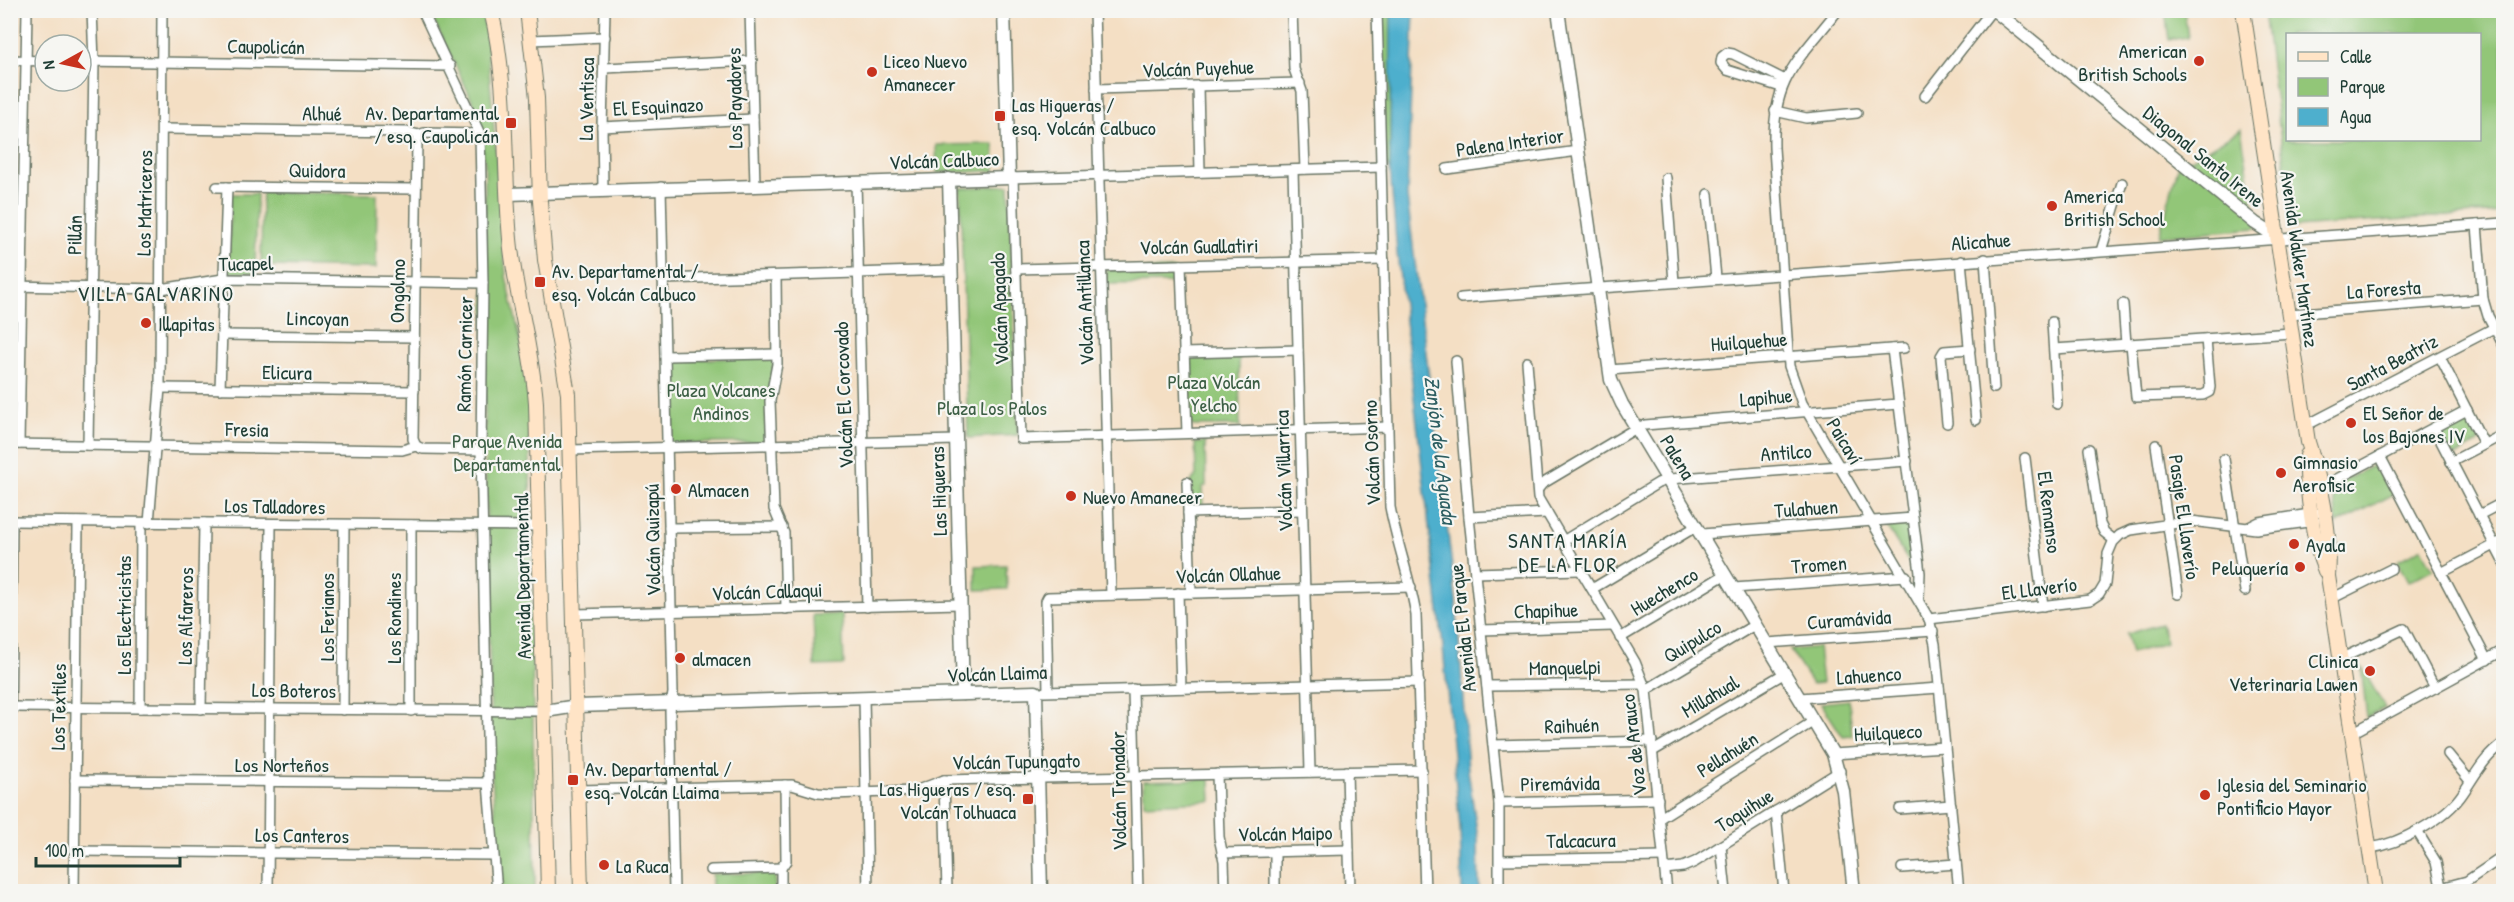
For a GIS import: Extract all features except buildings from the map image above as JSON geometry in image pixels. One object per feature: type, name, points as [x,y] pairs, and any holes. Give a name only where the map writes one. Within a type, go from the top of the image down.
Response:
[{"type":"main road","name":"Avenida Departamental","points":[[491,10],[503,88],[512,259],[535,384],[548,891]]},
{"type":"main road","points":[[526,10],[537,98],[545,260],[568,394],[581,891]]},
{"type":"main road","name":"Avenida Walker Martínez","points":[[2243,10],[2305,426],[2319,488],[2318,517]]},
{"type":"main road","name":"Avenida Walker Martínez","points":[[2308,442],[2307,470],[2318,517],[2328,546],[2331,599],[2376,891]]},
{"type":"street","points":[[15,444],[22,286],[27,10]]},
{"type":"street","name":"Pillán","points":[[88,445],[94,61],[92,10]]},
{"type":"street","name":"Los Matriceros","points":[[145,523],[156,446],[160,388],[164,62],[162,10]]},
{"type":"street","name":"Ramón Carnicer","points":[[422,10],[480,134],[483,283],[482,450],[488,783],[497,891]]},
{"type":"street","name":"La Ventisca","points":[[603,189],[605,10]]},
{"type":"street","name":"Los Payadores","points":[[750,10],[755,185]]},
{"type":"street","points":[[1004,10],[1011,178]]},
{"type":"street","name":"Volcán Antillanca","points":[[1094,10],[1111,595]]},
{"type":"street","points":[[1292,10],[1294,69],[1302,91],[1305,169]]},
{"type":"street","name":"Volcán Osorno","points":[[1377,10],[1390,507],[1416,615],[1425,891]]},
{"type":"street","name":"Palena","points":[[1558,10],[1609,370],[1615,390],[1833,754],[1840,771],[1854,891]]},
{"type":"street","name":"Paicaví","points":[[1838,10],[1801,56],[1783,84],[1775,111],[1774,148],[1788,357],[1794,384],[1807,412],[1919,598],[1933,631],[1959,891]]},
{"type":"street","name":"Diagonal Santa Irene","points":[[1925,96],[1993,10],[2255,223],[2278,238]]},
{"type":"street","points":[[531,40],[605,37]]},
{"type":"street","points":[[1727,53],[1733,54],[1783,84],[1726,70],[1721,63],[1722,57],[1727,53]]},
{"type":"street","points":[[10,60],[33,60]]},
{"type":"street","name":"Caupolicán","points":[[94,61],[450,66]]},
{"type":"street","points":[[605,68],[752,61]]},
{"type":"street","name":"Volcán Puyehue","points":[[1096,89],[1300,83]]},
{"type":"street","points":[[1197,86],[1200,172]]},
{"type":"street","points":[[1775,111],[1806,118],[1857,113]]},
{"type":"street","name":"El Esquinazo","points":[[602,127],[753,119]]},
{"type":"street","name":"Alhué","points":[[163,129],[407,132],[419,135],[424,133],[480,134]]},
{"type":"street","name":"Ongolmo","points":[[416,446],[413,439],[416,189],[419,135]]},
{"type":"street","name":"Palena Interior","points":[[1446,169],[1578,151]]},
{"type":"street","name":"Volcán Calbuco","points":[[508,194],[661,187],[1382,167]]},
{"type":"street","name":"Volcán Villarrica","points":[[1293,170],[1310,772]]},
{"type":"street","name":"Volcán Apagado","points":[[1011,178],[1021,439],[1106,437]]},
{"type":"street","points":[[1666,178],[1674,282]]},
{"type":"street","name":"Las Higueras","points":[[949,179],[963,694]]},
{"type":"street","name":"Volcán El Corcovado","points":[[856,182],[867,607]]},
{"type":"street","points":[[2101,251],[2122,183]]},
{"type":"street","name":"Quidora","points":[[224,279],[222,187],[416,189]]},
{"type":"street","name":"Volcán Quizapú","points":[[661,187],[668,447],[674,891]]},
{"type":"street","points":[[1708,194],[1716,278]]},
{"type":"street","name":"Alicahue","points":[[1461,298],[2504,222]]},
{"type":"street","points":[[2477,225],[2482,299],[2504,346]]},
{"type":"street","points":[[1985,259],[1994,388]]},
{"type":"street","name":"Volcán Guallatiri","points":[[1016,269],[1384,260]]},
{"type":"street","points":[[1961,261],[1976,420]]},
{"type":"street","points":[[1181,265],[1187,433]]},
{"type":"street","points":[[663,279],[951,270]]},
{"type":"street","points":[[776,276],[777,354],[770,401],[774,509],[782,527],[786,609]]},
{"type":"street","points":[[220,389],[224,279]]},
{"type":"street","name":"Tucapel","points":[[10,286],[161,289],[224,279],[483,283]]},
{"type":"street","name":"La Foresta","points":[[2289,314],[2482,299]]},
{"type":"street","points":[[2123,304],[2136,397],[2140,399],[2203,395],[2209,392],[2206,339]]},
{"type":"street","points":[[2052,322],[2057,404]]},
{"type":"street","name":"Santa Beatriz","points":[[2305,426],[2494,328]]},
{"type":"street","points":[[2054,349],[2292,333]]},
{"type":"street","name":"Lincoyan","points":[[222,335],[414,338]]},
{"type":"street","name":"Huilquehue","points":[[1609,370],[1904,348]]},
{"type":"street","points":[[1892,349],[1920,573],[1919,598]]},
{"type":"street","points":[[1947,423],[1941,356],[1944,351],[1970,349]]},
{"type":"street","points":[[1184,353],[1298,350]]},
{"type":"street","points":[[665,356],[777,354]]},
{"type":"street","points":[[2440,357],[2484,444]]},
{"type":"street","name":"Avenida El Parque","points":[[1456,361],[1469,517],[1499,803],[1499,891]]},
{"type":"street","name":"Voz de Arauco","points":[[1527,362],[1538,498],[1635,662],[1645,687],[1667,891]]},
{"type":"street","name":"Elicura","points":[[160,388],[414,392]]},
{"type":"street","name":"Lapihue","points":[[1638,427],[1651,424],[1899,404]]},
{"type":"street","points":[[2319,488],[2467,410]]},
{"type":"street","points":[[1106,437],[1388,427]]},
{"type":"street","points":[[1538,489],[1542,484],[1638,427]]},
{"type":"street","points":[[2434,428],[2504,563]]},
{"type":"street","points":[[2451,462],[2504,434]]},
{"type":"street","points":[[570,450],[956,440]]},
{"type":"street","name":"Fresia","points":[[15,444],[402,450],[416,446],[423,449],[482,450]]},
{"type":"street","name":"Pasaje El Llaverío","points":[[2156,445],[2178,594]]},
{"type":"street","points":[[2089,449],[2100,524],[2104,532],[2114,540],[2131,530],[2167,524],[2201,522],[2249,527],[2259,522],[2318,517]]},
{"type":"street","points":[[2380,456],[2487,660]]},
{"type":"street","name":"El Remanso","points":[[2025,458],[2043,606]]},
{"type":"street","points":[[2224,459],[2245,591]]},
{"type":"street","name":"Antilco","points":[[1669,479],[1907,461]]},
{"type":"street","points":[[1563,541],[1658,483],[1669,479]]},
{"type":"street","points":[[1187,482],[1191,593]]},
{"type":"street","points":[[2479,515],[2504,502]]},
{"type":"street","points":[[1188,513],[1302,510]]},
{"type":"street","points":[[1469,517],[1547,513]]},
{"type":"street","name":"Tulahuen","points":[[1699,530],[1914,518]]},
{"type":"street","points":[[10,744],[11,521]]},
{"type":"street","name":"Los Talladores","points":[[11,521],[540,526]]},
{"type":"street","name":"Los Textiles","points":[[74,891],[78,522]]},
{"type":"street","name":"Los Electricistas","points":[[140,708],[145,523]]},
{"type":"street","name":"Los Alfareros","points":[[201,709],[204,523]]},
{"type":"street","points":[[268,891],[271,524]]},
{"type":"street","name":"Los Ferianos","points":[[343,710],[344,525]]},
{"type":"street","name":"Los Rondines","points":[[411,525],[411,711]]},
{"type":"street","points":[[669,528],[782,527]]},
{"type":"street","points":[[1592,590],[1699,530]]},
{"type":"street","name":"El Llaverío","points":[[1929,619],[2086,601],[2099,594],[2105,584],[2108,554],[2114,540]]},
{"type":"street","points":[[2441,573],[2504,540]]},
{"type":"street","points":[[2331,599],[2391,569]]},
{"type":"street","points":[[1475,573],[1580,570]]},
{"type":"street","name":"Huechenco","points":[[1620,638],[1726,574]]},
{"type":"street","name":"Tromen","points":[[1734,588],[1906,576]]},
{"type":"street","name":"Volcán Ollahue","points":[[1042,692],[1046,598],[1411,587]]},
{"type":"street","points":[[1178,593],[1180,688]]},
{"type":"street","name":"Volcán Callaqui","points":[[575,614],[960,604]]},
{"type":"street","name":"Quipulco","points":[[1645,687],[1756,624]]},
{"type":"street","name":"Chapihue","points":[[1481,630],[1613,626]]},
{"type":"street","points":[[2340,659],[2404,629],[2435,688]]},
{"type":"street","name":"Curamávida","points":[[1767,643],[1933,631]]},
{"type":"street","points":[[2352,733],[2504,650]]},
{"type":"street","name":"Millahual","points":[[1653,751],[1785,673]]},
{"type":"street","name":"Volcán Llaima","points":[[577,706],[1419,682]]},
{"type":"street","name":"Manquelpi","points":[[1487,686],[1645,687]]},
{"type":"street","name":"Lahuenco","points":[[1800,698],[1940,688]]},
{"type":"street","name":"Volcán Tronador","points":[[1133,689],[1138,891]]},
{"type":"street","points":[[1041,891],[1038,778],[1042,692]]},
{"type":"street","points":[[864,697],[868,891]]},
{"type":"street","name":"Los Boteros","points":[[11,707],[545,711],[577,706]]},
{"type":"street","name":"Pellahuén","points":[[1660,818],[1814,721]]},
{"type":"street","name":"Raihuén","points":[[1493,745],[1652,741]]},
{"type":"street","points":[[2370,848],[2394,843],[2417,831],[2454,804],[2483,761],[2504,743]]},
{"type":"street","name":"Huilqueco","points":[[1833,754],[1945,747]]},
{"type":"street","points":[[2448,754],[2470,781]]},
{"type":"street","name":"Volcán Tupungato","points":[[579,790],[785,785],[799,786],[825,794],[915,791],[944,780],[1422,770]]},
{"type":"street","points":[[1347,771],[1350,891]]},
{"type":"street","name":"Toquihue","points":[[1665,869],[1688,865],[1840,771]]},
{"type":"street","points":[[1217,774],[1219,837],[1225,891]]},
{"type":"street","name":"Los Norteños","points":[[75,780],[488,783]]},
{"type":"street","points":[[944,780],[947,891]]},
{"type":"street","points":[[781,891],[782,868],[786,861],[785,785]]},
{"type":"street","name":"Piremávida","points":[[1499,803],[1658,799]]},
{"type":"street","points":[[1899,809],[1951,805]]},
{"type":"street","points":[[1776,811],[1784,891]]},
{"type":"street","points":[[2417,831],[2436,862],[2442,890],[2467,881],[2504,856]]},
{"type":"street","points":[[1721,846],[1726,891]]},
{"type":"street","name":"Los Canteros","points":[[74,850],[493,855]]},
{"type":"street","name":"Volcán Maipo","points":[[1222,853],[1349,850]]},
{"type":"street","points":[[1275,851],[1275,891]]},
{"type":"street","name":"Talcacura","points":[[1500,860],[1663,857]]},
{"type":"street","points":[[1902,868],[1956,864]]},
{"type":"street","points":[[711,870],[782,868]]},
{"type":"green space","points":[[2266,10],[2503,11],[2503,212],[2296,227],[2292,224],[2264,12]]},
{"type":"green space","name":"Parque Avenida Departamental","points":[[429,11],[481,11],[486,32],[506,276],[529,378],[535,891],[501,891],[492,778],[485,444],[485,164],[475,106]]},
{"type":"green space","points":[[1381,11],[1391,11],[1390,169],[1383,164]]},
{"type":"green space","points":[[2165,11],[2184,11],[2188,37],[2169,40]]},
{"type":"green space","points":[[2241,129],[2257,228],[2159,236],[2178,167]]},
{"type":"green space","points":[[994,144],[995,171],[937,173],[936,145]]},
{"type":"green space","name":"Plaza Los Palos","points":[[1009,185],[1018,435],[968,438],[960,188]]},
{"type":"green space","points":[[262,192],[377,194],[376,268],[261,266]]},
{"type":"green space","points":[[230,194],[257,194],[255,273],[229,273]]},
{"type":"green space","points":[[1175,269],[1179,283],[1105,284],[1107,270]]},
{"type":"green space","name":"Plaza Volcanes Andinos","points":[[774,357],[768,442],[669,444],[668,360]]},
{"type":"green space","name":"Plaza Volcán Yelcho","points":[[1239,357],[1240,426],[1193,426],[1188,421],[1187,363],[1191,358]]},
{"type":"green space","points":[[2463,416],[2467,418],[2479,440],[2478,443],[2455,456],[2451,454],[2439,431],[2440,428]]},
{"type":"green space","points":[[1205,442],[1206,486],[1202,487],[1203,507],[1191,508],[1190,483],[1196,475],[1195,443]]},
{"type":"green space","points":[[2378,463],[2394,494],[2337,524],[2333,486]]},
{"type":"green space","points":[[1911,522],[1915,572],[1886,525]]},
{"type":"green space","points":[[2422,548],[2433,569],[2408,582],[2397,561]]},
{"type":"green space","points":[[1006,565],[1007,589],[976,590],[976,566]]},
{"type":"green space","points":[[842,614],[844,665],[815,666],[813,615]]},
{"type":"green space","points":[[2161,624],[2166,643],[2131,653],[2126,634]]},
{"type":"green space","points":[[1818,647],[1822,683],[1812,684],[1790,650]]},
{"type":"green space","points":[[2361,666],[2385,708],[2367,718]]},
{"type":"green space","points":[[1849,700],[1852,736],[1843,737],[1821,703]]},
{"type":"green space","points":[[1210,779],[1211,801],[1144,804],[1143,781]]},
{"type":"green space","points":[[775,873],[775,891],[712,891],[712,874]]},
{"type":"water","points":[[1391,11],[1414,11],[1407,196],[1456,600],[1468,770],[1478,838],[1479,891],[1462,891],[1460,828],[1442,637],[1397,253],[1390,169]]},
{"type":"place","name":"American British Schools","points":[[2199,61]]},
{"type":"place","name":"Liceo Nuevo Amanecer","points":[[872,72]]},
{"type":"place","name":"Las Higueras / esq. Volcán Calbuco","points":[[1000,116]]},
{"type":"place","name":"Av. Departamental / esq. Caupolicán","points":[[511,123]]},
{"type":"place","name":"America British School","points":[[2052,206]]},
{"type":"place","name":"Av. Departamental / esq. Volcán Calbuco","points":[[540,282]]},
{"type":"place","name":"Illapitas","points":[[146,323]]},
{"type":"place","name":"El Señor de los Bajones IV","points":[[2351,423]]},
{"type":"place","name":"Gimnasio Aerofisic","points":[[2281,473]]},
{"type":"place","name":"Almacen","points":[[676,489]]},
{"type":"place","name":"Nuevo Amanecer","points":[[1071,496]]},
{"type":"place","name":"Ayala","points":[[2294,544]]},
{"type":"place","name":"Peluquería","points":[[2300,567]]},
{"type":"place","name":"almacen","points":[[680,658]]},
{"type":"place","name":"Clinica Veterinaria Lawen","points":[[2370,671]]},
{"type":"place","name":"Av. Departamental / esq. Volcán Llaima","points":[[573,780]]},
{"type":"place","name":"Iglesia del Seminario Pontificio Mayor","points":[[2205,795]]},
{"type":"place","name":"Las Higueras / esq. Volcán Tolhuaca","points":[[1028,799]]},
{"type":"place","name":"La Ruca","points":[[604,865]]},
{"type":"district","name":"VILLA GALVARINO","points":[[156,293]]},
{"type":"district","name":"SANTA MARÍA DE LA FLOR","points":[[1568,552]]},
{"type":"water label","name":"Zanjón de la Aguada","points":[[1441,450]]}]
